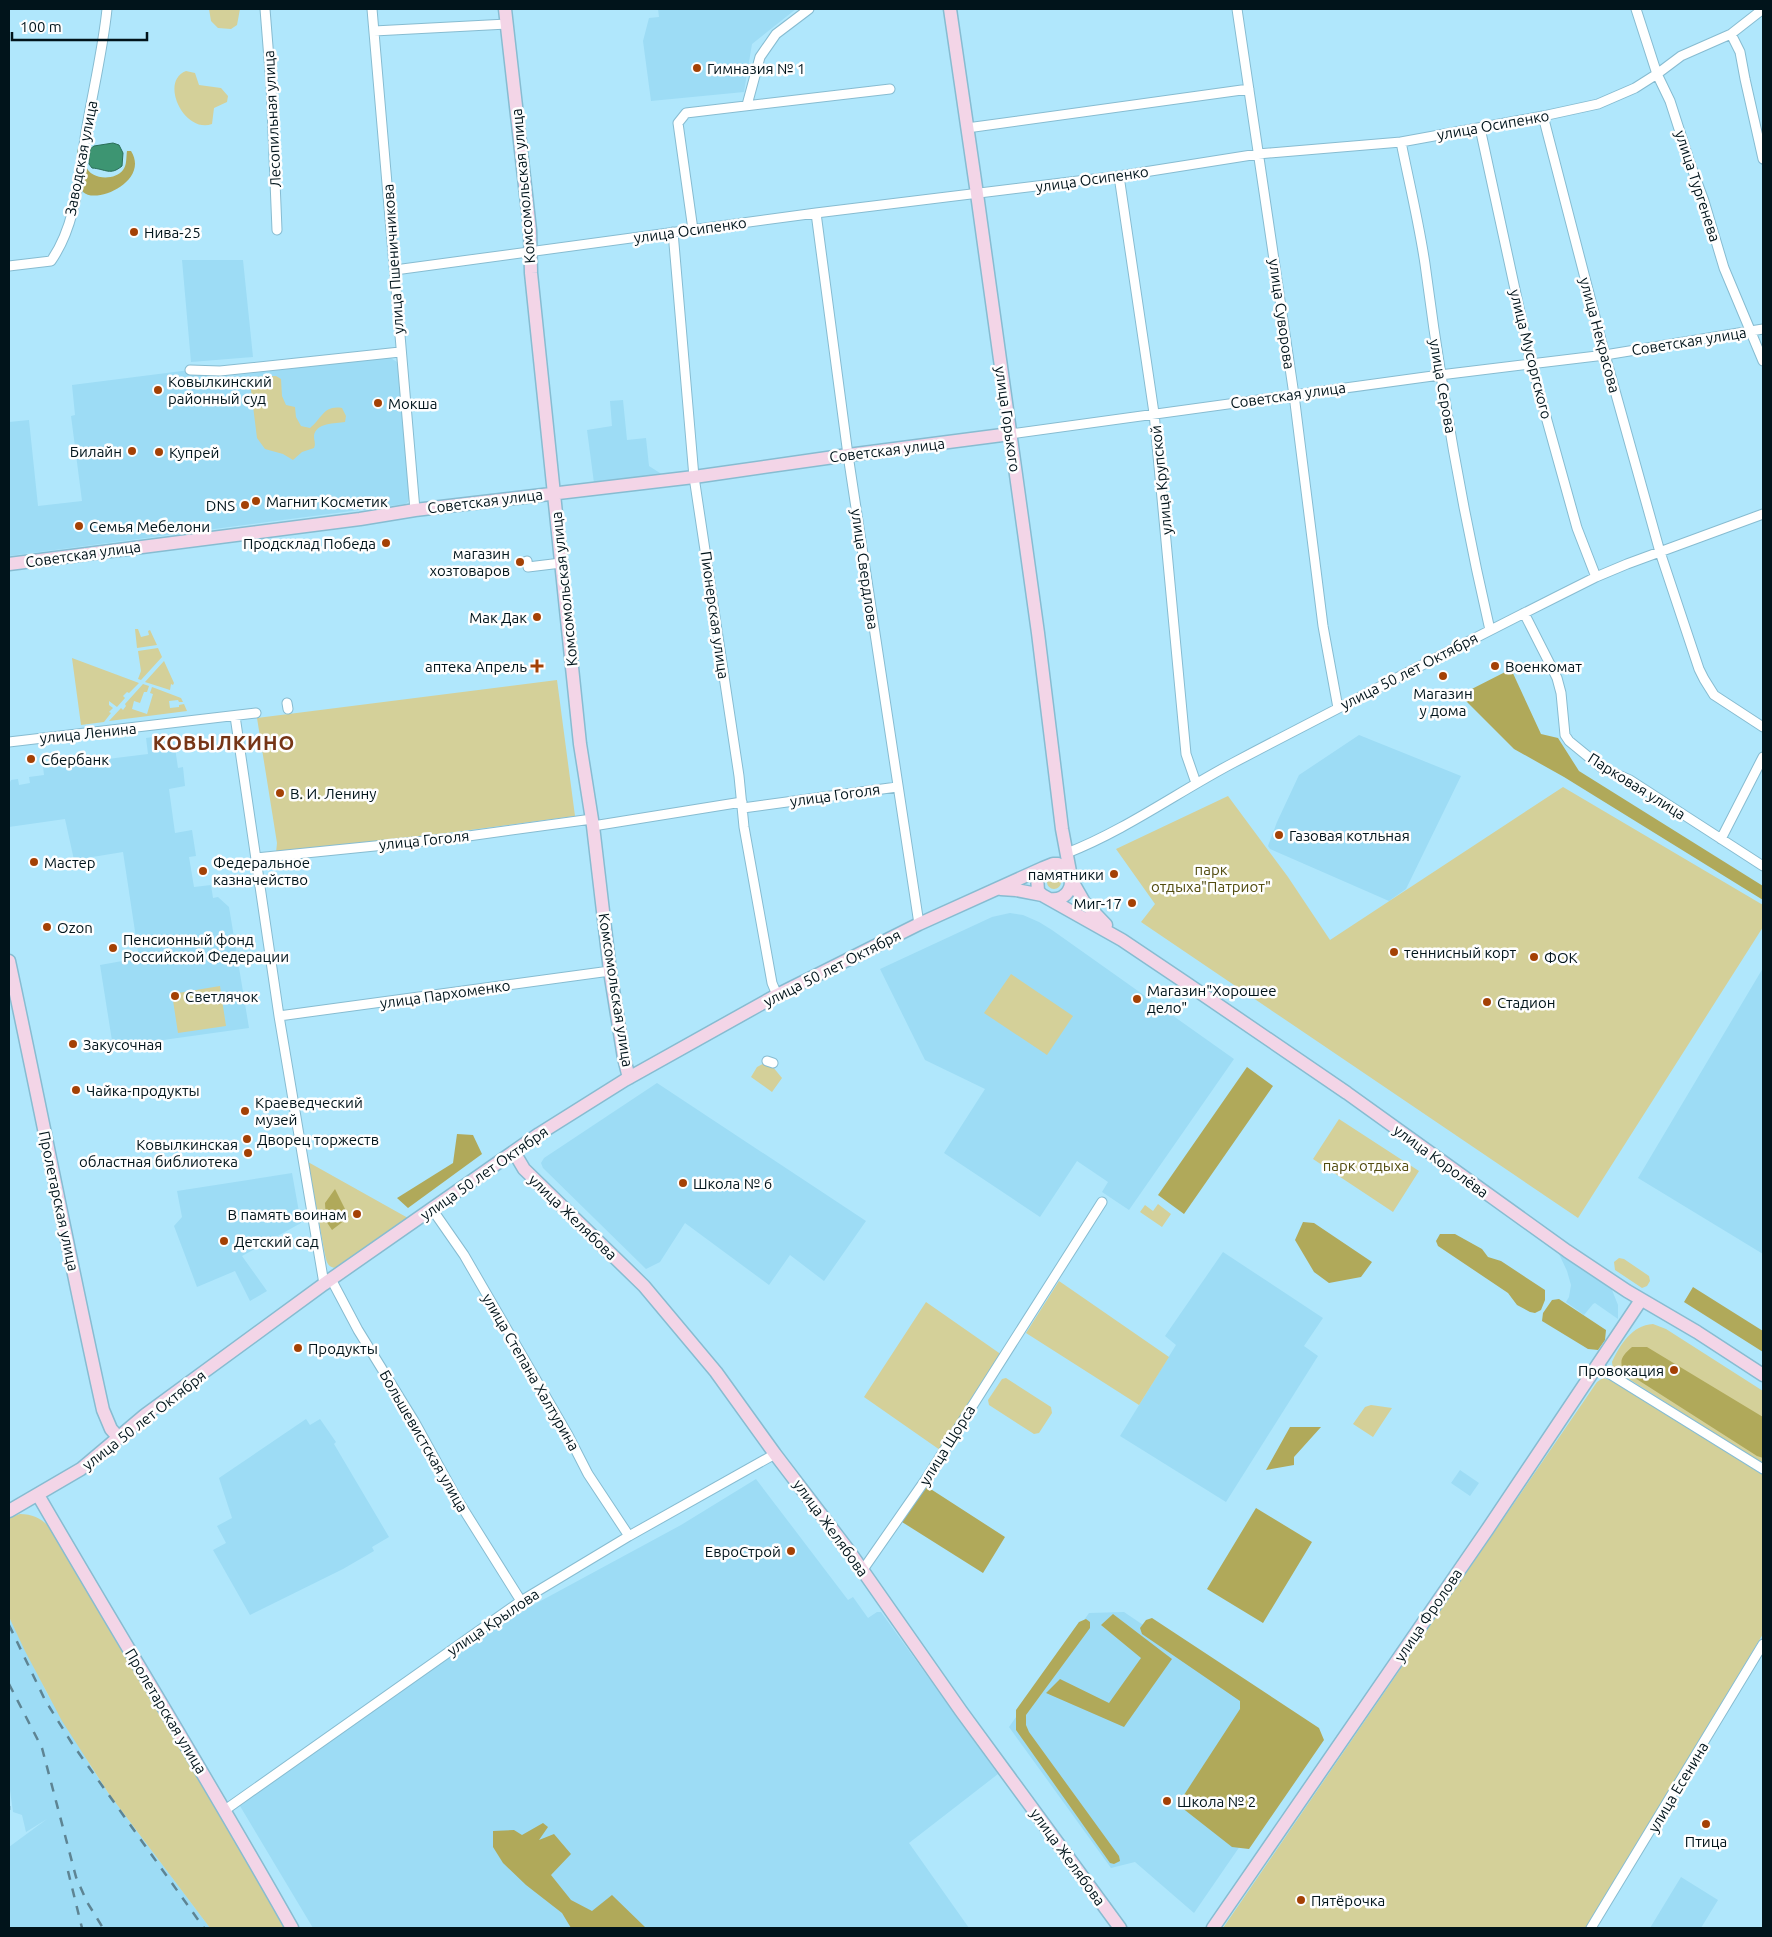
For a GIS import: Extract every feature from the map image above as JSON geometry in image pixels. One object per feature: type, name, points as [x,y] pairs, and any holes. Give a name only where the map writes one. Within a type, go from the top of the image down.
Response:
[{"type":"street","name":"Заводская улица","points":[[9,266],[51,261],[70,219],[99,68],[107,9]]},
{"type":"street","name":"Лесопильная улица","points":[[265,9],[271,84],[278,230]]},
{"type":"street","name":"улица Пшеничникова","points":[[372,9],[414,510]]},
{"type":"street","name":"Комсомольская улица","points":[[505,9],[530,230],[530,251],[580,744],[592,823],[610,971],[624,1058],[630,1078]]},
{"type":"street","points":[[747,105],[760,57],[776,34],[809,9]]},
{"type":"street","name":"улица Горького","points":[[950,9],[1038,633],[1062,829],[1072,879]]},
{"type":"street","name":"улица Суворова","points":[[1236,9],[1294,395],[1323,626],[1338,708]]},
{"type":"street","name":"улица Тургенева","points":[[1636,9],[1657,74],[1670,101],[1704,200],[1724,268],[1763,361]]},
{"type":"street","name":"улица Осипенко","points":[[395,270],[816,213],[1119,176],[1258,154],[1401,142],[1543,116],[1598,104],[1635,88],[1681,56],[1731,34],[1763,9]]},
{"type":"street","points":[[374,31],[507,24]]},
{"type":"street","points":[[1731,34],[1740,52],[1744,79],[1763,159]]},
{"type":"street","points":[[692,230],[678,123],[686,113],[890,89]]},
{"type":"street","points":[[967,128],[1249,89]]},
{"type":"street","name":"улица Некрасова","points":[[1543,116],[1605,355],[1660,552]]},
{"type":"street","name":"улица Мусоргского","points":[[1480,128],[1531,363],[1577,528],[1596,577]]},
{"type":"street","name":"улица Серова","points":[[1401,142],[1424,263],[1440,375],[1490,630]]},
{"type":"street","name":"улица Крупской","points":[[1119,176],[1154,413],[1186,754],[1196,783]]},
{"type":"street","name":"улица Свердлова","points":[[816,213],[848,455],[919,924]]},
{"type":"street","name":"Пионерская улица","points":[[673,232],[694,478],[742,805],[772,983],[777,995]]},
{"type":"street","name":"Советская улица","points":[[9,564],[360,519],[414,510],[694,478],[1154,413],[1531,363],[1605,355],[1763,329]]},
{"type":"street","points":[[190,370],[220,371],[400,352]]},
{"type":"street","name":"улица 50 лет Октября","points":[[1067,854],[1088,845],[1196,783],[1338,708],[1596,577],[1763,514]]},
{"type":"street","points":[[1660,552],[1704,680],[1714,695],[1763,727]]},
{"type":"street","points":[[525,562],[527,561],[528,567],[561,563]]},
{"type":"street","name":"Парковая улица","points":[[1524,613],[1558,678],[1565,735],[1569,741],[1602,768],[1616,776],[1630,780],[1763,866]]},
{"type":"street","name":"улица Ленина","points":[[9,742],[256,713]]},
{"type":"street","name":"Большевистская улица","points":[[236,716],[279,1016],[327,1282],[414,1421],[457,1500],[521,1600]]},
{"type":"street","points":[[1721,839],[1763,757]]},
{"type":"street","name":"улица Гоголя","points":[[256,858],[592,823],[897,786]]},
{"type":"street","name":"улица Горького","points":[[1045,867],[1056,860],[1060,853],[1062,829]]},
{"type":"street","points":[[1053,864],[1062,866],[1069,872],[1072,879],[1070,890],[1059,899],[1046,897],[1038,891],[1037,881],[1040,872],[1045,867],[1053,864]]},
{"type":"street","name":"улица 50 лет Октября","points":[[9,1512],[81,1470],[145,1416],[327,1282],[539,1134],[630,1078],[777,995],[919,924],[1045,867]]},
{"type":"street","name":"улица Королёва","points":[[1072,879],[1084,902],[1122,940]]},
{"type":"street","name":"улица 50 лет Октября","points":[[993,890],[1016,890],[1046,897]]},
{"type":"street","name":"улица Королёва","points":[[1046,897],[1122,940],[1347,1093],[1559,1245],[1641,1300],[1697,1332],[1763,1375]]},
{"type":"street","name":"Пролетарская улица","points":[[9,961],[103,1410],[111,1429],[119,1438]]},
{"type":"street","name":"улица Пархоменко","points":[[279,1016],[610,971]]},
{"type":"street","name":"улица Желябова","points":[[514,1152],[524,1168],[650,1293],[716,1372],[1120,1928]]},
{"type":"street","name":"улица Щорса","points":[[862,1571],[926,1479],[1102,1202]]},
{"type":"street","name":"улица Степана Халтурина","points":[[432,1209],[464,1255],[568,1435],[588,1474],[629,1536]]},
{"type":"street","name":"улица Фролова","points":[[1213,1928],[1487,1530],[1641,1300]]},
{"type":"street","points":[[1597,1366],[1763,1469]]},
{"type":"street","name":"улица Крылова","points":[[225,1810],[521,1600],[629,1536],[775,1454]]},
{"type":"street","name":"Пролетарская улица","points":[[38,1495],[225,1810],[292,1928]]},
{"type":"street","name":"улица Есенина","points":[[1591,1928],[1763,1644]]},
{"type":"shaded area","name":"Гимназия № 1","points":[[658,9],[796,9],[752,44],[744,92],[651,101],[643,41],[649,18],[659,17]]},
{"type":"shaded area","points":[[86,132],[91,133],[92,136],[85,162],[88,171],[92,174],[109,177],[119,174],[125,166],[127,151],[131,151],[135,162],[133,172],[128,181],[109,193],[90,195],[83,192],[80,187],[77,171],[77,152],[79,143]]},
{"type":"shaded area","points":[[113,143],[119,145],[123,153],[122,166],[114,171],[92,168],[89,164],[90,149],[94,146]]},
{"type":"shaded area","points":[[182,260],[243,260],[253,357],[191,362]]},
{"type":"shaded area","points":[[389,357],[397,362],[399,367],[410,495],[408,502],[405,504],[9,556],[9,422],[29,420],[38,506],[82,501],[71,416],[75,415],[72,385],[190,370],[213,378]]},
{"type":"shaded area","points":[[623,400],[627,440],[646,438],[649,466],[663,475],[594,483],[587,430],[612,426],[610,401]]},
{"type":"shaded area","points":[[1511,669],[1541,734],[1558,738],[1579,771],[1763,886],[1763,900],[1564,777],[1514,749],[1460,695]]},
{"type":"shaded area","points":[[173,734],[178,768],[183,767],[185,786],[169,789],[175,833],[192,830],[196,856],[189,857],[194,887],[211,885],[213,898],[218,897],[229,907],[249,1028],[113,1047],[100,965],[139,958],[123,852],[74,860],[65,819],[9,827],[9,784],[11,780],[18,779],[19,785],[30,783],[29,777],[44,775],[43,767],[148,754],[146,738]]},
{"type":"shaded area","points":[[1359,735],[1461,776],[1406,889],[1389,901],[1270,849],[1268,846],[1299,775]]},
{"type":"shaded area","points":[[1010,913],[1023,915],[1052,930],[1234,1059],[1129,1210],[1102,1192],[1108,1182],[1077,1161],[1040,1217],[944,1153],[985,1089],[925,1060],[880,969],[992,917]]},
{"type":"shaded area","points":[[1763,968],[1763,1254],[1638,1178]]},
{"type":"shaded area","points":[[1247,1067],[1273,1086],[1184,1214],[1158,1195]]},
{"type":"shaded area","name":"Школа № 6","points":[[657,1083],[866,1221],[824,1281],[790,1255],[769,1285],[685,1223],[660,1262],[646,1269],[543,1168],[541,1163],[544,1158]]},
{"type":"shaded area","points":[[457,1134],[473,1135],[482,1154],[408,1208],[397,1198],[453,1163]]},
{"type":"shaded area","name":"Детский сад","points":[[292,1173],[301,1223],[242,1256],[267,1291],[250,1301],[235,1271],[197,1287],[174,1226],[182,1217],[177,1191]]},
{"type":"shaded area","points":[[335,1189],[349,1217],[332,1230],[326,1221],[325,1203]]},
{"type":"shaded area","points":[[1303,1222],[1314,1223],[1372,1262],[1361,1277],[1329,1283],[1314,1272],[1295,1240]]},
{"type":"shaded area","points":[[1440,1234],[1455,1234],[1482,1249],[1488,1257],[1501,1261],[1545,1290],[1545,1300],[1541,1310],[1535,1313],[1530,1312],[1517,1305],[1508,1293],[1438,1246],[1436,1241]]},
{"type":"shaded area","points":[[1561,1251],[1610,1285],[1618,1305],[1618,1319],[1595,1303],[1584,1315],[1566,1302],[1571,1285],[1559,1254]]},
{"type":"shaded area","points":[[1223,1252],[1323,1318],[1304,1346],[1318,1356],[1226,1502],[1120,1436],[1176,1345],[1165,1336]]},
{"type":"shaded area","points":[[1693,1287],[1763,1331],[1763,1352],[1684,1302]]},
{"type":"shaded area","points":[[1559,1299],[1606,1330],[1605,1340],[1598,1350],[1588,1349],[1542,1321],[1543,1313],[1552,1300]]},
{"type":"shaded area","points":[[1632,1347],[1647,1347],[1763,1417],[1763,1458],[1624,1371],[1621,1364],[1622,1358]]},
{"type":"shaded area","points":[[306,1419],[310,1425],[320,1419],[336,1442],[334,1444],[389,1537],[372,1547],[374,1551],[343,1569],[250,1615],[213,1550],[226,1543],[217,1526],[232,1518],[219,1478]]},
{"type":"shaded area","points":[[1290,1427],[1321,1427],[1294,1457],[1294,1465],[1266,1470]]},
{"type":"shaded area","points":[[1460,1470],[1479,1483],[1470,1496],[1451,1483]]},
{"type":"shaded area","points":[[756,1479],[848,1600],[853,1597],[868,1618],[877,1612],[881,1612],[998,1774],[909,1843],[969,1928],[313,1928],[240,1806],[417,1679],[511,1617],[681,1525]]},
{"type":"shaded area","points":[[926,1486],[1005,1537],[983,1573],[902,1522]]},
{"type":"shaded area","points":[[1256,1508],[1312,1542],[1263,1623],[1207,1589]]},
{"type":"shaded area","name":"Школа № 2","points":[[1124,1612],[1313,1740],[1194,1913],[1135,1862],[1111,1868],[1009,1727],[1089,1613]]},
{"type":"shaded area","points":[[1113,1614],[1172,1659],[1124,1727],[1046,1693],[1060,1679],[1109,1703],[1141,1658],[1101,1625]]},
{"type":"shaded area","points":[[9,1617],[48,1695],[92,1768],[109,1794],[210,1928],[9,1928],[9,1847],[47,1819],[26,1832],[22,1815],[13,1812],[9,1783]]},
{"type":"shaded area","points":[[1152,1618],[1319,1728],[1324,1740],[1249,1849],[1232,1847],[1181,1807],[1182,1798],[1240,1709],[1240,1701],[1142,1634],[1140,1628],[1146,1620]]},
{"type":"shaded area","points":[[1086,1619],[1090,1622],[1090,1628],[1026,1715],[1026,1725],[1029,1732],[1119,1856],[1120,1861],[1114,1864],[1110,1863],[1016,1730],[1016,1710],[1079,1622]]},
{"type":"shaded area","points":[[543,1823],[548,1827],[539,1840],[554,1834],[571,1854],[551,1875],[571,1900],[592,1911],[612,1895],[646,1928],[571,1928],[562,1913],[526,1885],[503,1863],[493,1847],[493,1831],[514,1830],[522,1835]]},
{"type":"shaded area","points":[[1681,1877],[1718,1900],[1701,1928],[1650,1928]]},
{"type":"green space","points":[[209,9],[240,9],[237,25],[231,29],[218,28],[211,21]]},
{"type":"green space","points":[[186,71],[195,73],[199,85],[221,88],[228,96],[227,102],[214,108],[212,124],[202,125],[192,121],[178,105],[175,85],[178,77]]},
{"type":"green space","points":[[276,376],[281,379],[282,396],[286,405],[295,407],[296,417],[301,426],[310,428],[323,414],[331,409],[342,408],[346,416],[345,422],[326,424],[318,428],[314,436],[314,448],[302,452],[293,460],[283,454],[265,449],[257,438],[250,382],[255,377]]},
{"type":"green space","points":[[135,629],[138,629],[141,637],[149,635],[148,631],[150,630],[157,645],[137,648]]},
{"type":"green space","points":[[158,648],[162,657],[141,680],[138,679],[141,671],[138,651]]},
{"type":"green space","points":[[72,658],[139,683],[123,696],[125,698],[117,707],[109,701],[109,705],[113,708],[104,722],[81,725]]},
{"type":"green space","points":[[164,661],[174,683],[173,685],[171,684],[170,690],[145,682]]},
{"type":"green space","points":[[557,680],[575,816],[276,853],[277,843],[257,718]]},
{"type":"green space","points":[[143,684],[149,686],[147,692],[144,692],[140,703],[134,701],[132,709],[147,714],[153,694],[150,693],[152,687],[181,698],[183,702],[178,700],[169,701],[170,708],[179,707],[179,705],[184,704],[187,711],[109,721],[121,708],[123,710],[126,706],[125,704]]},
{"type":"green space","name":"Стадион","points":[[1563,787],[1763,905],[1763,927],[1578,1218],[1141,922],[1155,904],[1116,849],[1228,796],[1288,877],[1330,940]]},
{"type":"green space","points":[[1054,875],[1059,877],[1061,882],[1059,887],[1054,889],[1049,887],[1047,882],[1049,877]]},
{"type":"green space","points":[[1011,974],[1073,1016],[1047,1055],[984,1013]]},
{"type":"green space","points":[[220,986],[226,1026],[178,1033],[172,994]]},
{"type":"green space","points":[[768,1061],[782,1078],[772,1092],[751,1077],[757,1067]]},
{"type":"green space","name":"парк отдыха","points":[[1339,1119],[1419,1171],[1393,1212],[1313,1159]]},
{"type":"green space","points":[[308,1162],[408,1218],[337,1268],[330,1266],[325,1255]]},
{"type":"green space","points":[[1158,1204],[1171,1214],[1162,1227],[1140,1212],[1145,1205],[1153,1211]]},
{"type":"green space","points":[[1619,1258],[1624,1259],[1649,1276],[1650,1281],[1647,1286],[1642,1288],[1615,1270],[1614,1262]]},
{"type":"green space","points":[[1059,1281],[1169,1357],[1139,1405],[1026,1333]]},
{"type":"green space","points":[[926,1302],[1002,1355],[940,1450],[864,1397]]},
{"type":"green space","points":[[1653,1324],[1666,1329],[1763,1391],[1763,1464],[1613,1369],[1612,1362],[1628,1337],[1639,1328]]},
{"type":"green space","points":[[1006,1378],[1051,1407],[1052,1413],[1039,1433],[1034,1434],[989,1405],[988,1400],[1002,1379]]},
{"type":"green space","points":[[1603,1378],[1610,1380],[1763,1475],[1763,1634],[1586,1928],[1223,1928],[1597,1382]]},
{"type":"green space","points":[[1371,1405],[1392,1408],[1373,1437],[1353,1424],[1365,1407]]},
{"type":"green space","points":[[20,1514],[37,1518],[45,1522],[51,1529],[152,1695],[286,1928],[210,1928],[109,1794],[62,1721],[9,1617],[9,1518]]},
{"type":"railway","points":[[9,1625],[45,1700],[73,1745],[204,1928]]},
{"type":"railway","points":[[9,1684],[42,1748],[76,1877],[87,1902],[103,1928]]},
{"type":"railway","points":[[68,1871],[82,1928]]},
{"type":"place","name":"Гимназия № 1","points":[[697,68]]},
{"type":"place","name":"Нива-25","points":[[134,232]]},
{"type":"place","name":"Ковылкинский районный суд","points":[[158,390]]},
{"type":"place","name":"Мокша","points":[[378,403]]},
{"type":"place","name":"Билайн","points":[[132,451]]},
{"type":"place","name":"Купрей","points":[[159,452]]},
{"type":"place","name":"Магнит Косметик","points":[[256,501]]},
{"type":"place","name":"DNS","points":[[245,505]]},
{"type":"place","name":"Семья Мебелони","points":[[79,526]]},
{"type":"place","name":"Продсклад Победа","points":[[386,543]]},
{"type":"place","name":"магазин хозтоваров","points":[[520,562]]},
{"type":"place","name":"Мак Дак","points":[[537,617]]},
{"type":"place","name":"аптека Апрель","points":[[537,666]]},
{"type":"place","name":"Военкомат","points":[[1495,666]]},
{"type":"place","name":"Магазин у дома","points":[[1443,676]]},
{"type":"place","name":"Сбербанк","points":[[31,759]]},
{"type":"place","name":"В. И. Ленину","points":[[280,793]]},
{"type":"place","name":"Газовая котльная","points":[[1279,835]]},
{"type":"place","name":"Мастер","points":[[34,862]]},
{"type":"place","name":"Федеральное казначейство","points":[[203,871]]},
{"type":"place","name":"памятники","points":[[1114,874]]},
{"type":"place","name":"Миг-17","points":[[1132,903]]},
{"type":"place","name":"Ozon","points":[[47,927]]},
{"type":"place","name":"Пенсионный фонд Российской Федерации","points":[[113,948]]},
{"type":"place","name":"теннисный корт","points":[[1394,952]]},
{"type":"place","name":"ФОК","points":[[1534,957]]},
{"type":"place","name":"Светлячок","points":[[175,996]]},
{"type":"place","name":"Магазин\"Хорошее дело\"","points":[[1137,999]]},
{"type":"place","name":"Стадион","points":[[1487,1002]]},
{"type":"place","name":"Закусочная","points":[[73,1044]]},
{"type":"place","name":"Чайка-продукты","points":[[76,1090]]},
{"type":"place","name":"Краеведческий музей","points":[[245,1111]]},
{"type":"place","name":"Дворец торжеств","points":[[247,1139]]},
{"type":"place","name":"Ковылкинская областная библиотека","points":[[248,1153]]},
{"type":"place","name":"Школа № 6","points":[[683,1183]]},
{"type":"place","name":"В память воинам","points":[[357,1214]]},
{"type":"place","name":"Детский сад","points":[[224,1241]]},
{"type":"place","name":"Продукты","points":[[298,1348]]},
{"type":"place","name":"Провокация","points":[[1674,1370]]},
{"type":"place","name":"ЕвроСтрой","points":[[791,1551]]},
{"type":"place","name":"Школа № 2","points":[[1167,1801]]},
{"type":"place","name":"Птица","points":[[1706,1824]]},
{"type":"place","name":"Пятёрочка","points":[[1301,1900]]},
{"type":"district","name":"КОВЫЛКИНО","points":[[224,742]]},
{"type":"park label","name":"парк отдыха\"Патриот\"","points":[[1211,878]]}]
